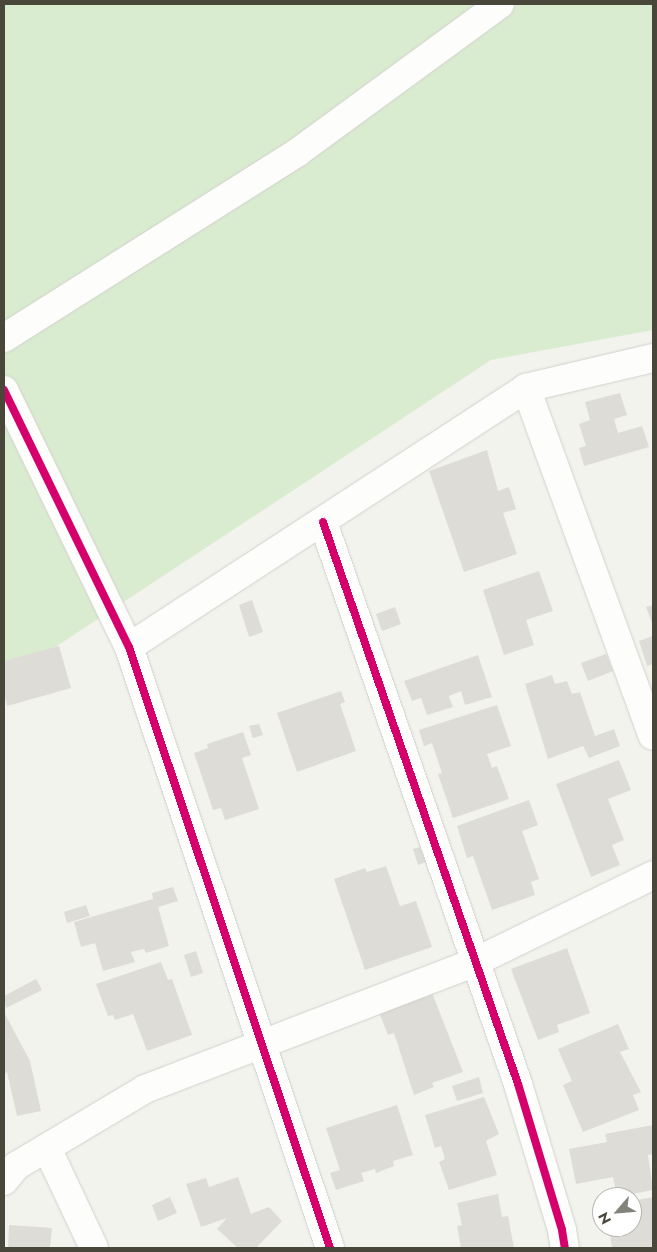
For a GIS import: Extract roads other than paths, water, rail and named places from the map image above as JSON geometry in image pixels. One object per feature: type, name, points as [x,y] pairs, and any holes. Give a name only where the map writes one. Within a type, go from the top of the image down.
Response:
[{"type":"street","points":[[4,338],[298,152],[500,4]]},
{"type":"street","points":[[129,647],[526,388],[653,358]]},
{"type":"street","points":[[526,388],[653,736]]},
{"type":"street","points":[[4,390],[129,647],[330,1248]]},
{"type":"street","points":[[323,522],[520,1093],[562,1230],[565,1248]]},
{"type":"street","points":[[4,1181],[16,1166],[145,1090],[261,1042],[475,962],[653,875]]},
{"type":"street","points":[[47,1148],[94,1248]]}]
